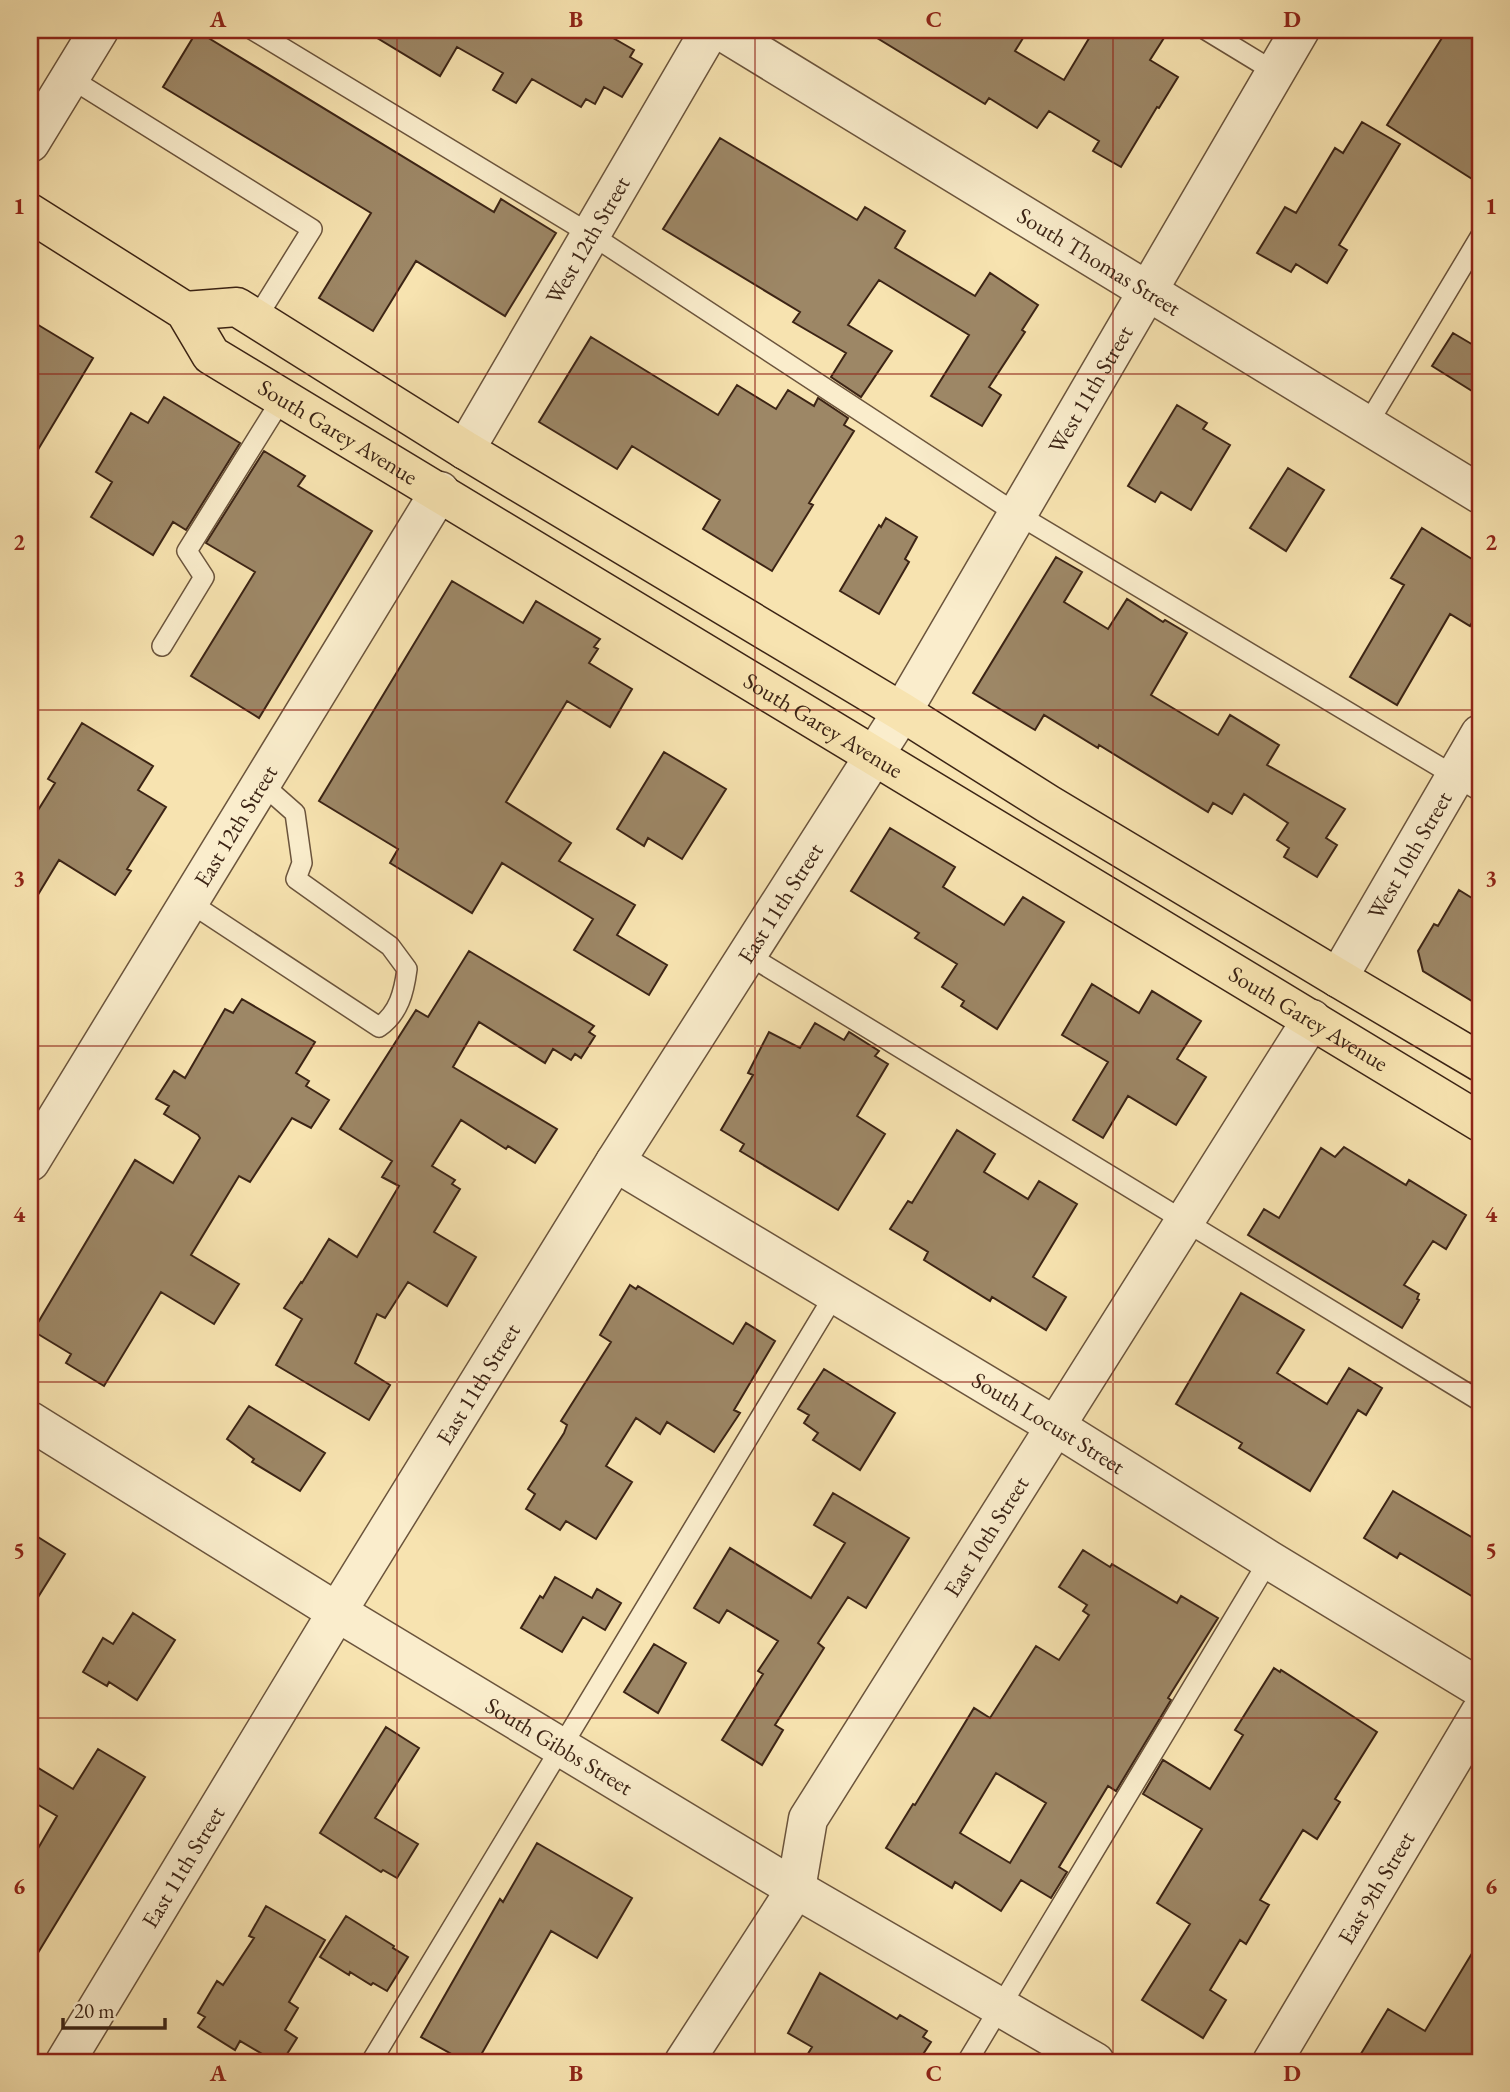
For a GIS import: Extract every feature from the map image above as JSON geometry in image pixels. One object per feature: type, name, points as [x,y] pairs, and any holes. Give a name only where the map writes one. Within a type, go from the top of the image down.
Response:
[{"type":"main road","name":"South Garey Avenue","points":[[30,213],[185,311],[211,355],[1480,1122]]},
{"type":"main road","points":[[185,311],[237,307],[465,450],[902,712],[1048,804],[1480,1062]]},
{"type":"street","points":[[30,143],[99,30]]},
{"type":"street","name":"West 12th Street","points":[[465,450],[710,30]]},
{"type":"street","name":"South Thomas Street","points":[[720,30],[1480,494]]},
{"type":"street","name":"West 11th Street","points":[[902,712],[1300,30]]},
{"type":"street","name":"East 12th Street","points":[[30,1162],[440,491]]},
{"type":"street","name":"East 11th Street","points":[[80,2057],[337,1612],[615,1162],[902,712]]},
{"type":"street","name":"West 10th Street","points":[[1338,978],[1468,783],[1480,734]]},
{"type":"street","name":"East 10th Street","points":[[684,2062],[796,1889],[808,1819],[1312,1019]]},
{"type":"street","name":"South Locust Street","points":[[615,1162],[1055,1426],[1269,1560],[1479,1712]]},
{"type":"street","name":"South Gibbs Street","points":[[30,1421],[337,1612],[796,1889],[1095,2062]]},
{"type":"street","name":"East 9th Street","points":[[1272,2062],[1479,1712]]},
{"type":"lane","points":[[253,30],[590,234],[1017,514],[1468,783]]},
{"type":"lane","points":[[1206,30],[1275,72]]},
{"type":"lane","points":[[69,78],[312,229],[256,319]]},
{"type":"lane","points":[[1367,425],[1480,237]]},
{"type":"lane","points":[[162,646],[204,577],[187,551],[283,397]]},
{"type":"lane","points":[[189,902],[379,1027],[390,1020],[404,994],[407,969],[390,946],[296,879],[302,863],[295,813],[261,783]]},
{"type":"lane","points":[[748,955],[1480,1401]]},
{"type":"lane","points":[[371,2062],[835,1294]]},
{"type":"lane","points":[[967,2062],[1269,1560]]},
{"type":"building","points":[[364,30],[599,30],[634,50],[630,57],[642,64],[622,97],[604,87],[595,104],[586,99],[581,107],[532,79],[516,103],[493,90],[503,73],[457,47],[440,76]]},
{"type":"building","points":[[864,30],[1028,30],[1015,51],[1064,80],[1094,30],[1169,30],[1150,60],[1178,77],[1121,167],[1093,151],[1099,141],[1049,111],[1037,128],[989,98],[985,104]]},
{"type":"building","points":[[1447,30],[1480,30],[1480,184],[1387,125]]},
{"type":"building","points":[[197,31],[494,212],[501,199],[556,233],[505,316],[416,261],[373,331],[319,298],[371,213],[163,87]]},
{"type":"building","points":[[1362,122],[1400,144],[1339,245],[1347,250],[1327,283],[1296,264],[1291,272],[1257,253],[1285,207],[1296,213],[1335,148],[1343,153]]},
{"type":"building","points":[[720,138],[857,220],[865,207],[905,231],[895,248],[975,296],[990,273],[1038,305],[1022,330],[1025,332],[989,387],[1001,395],[982,426],[931,396],[969,335],[879,280],[848,325],[892,351],[861,397],[831,377],[846,353],[793,322],[800,312],[663,229]]},
{"type":"building","points":[[30,320],[93,358],[30,463]]},
{"type":"building","points":[[1453,333],[1480,349],[1480,396],[1432,366]]},
{"type":"building","points":[[591,337],[718,415],[737,385],[776,409],[788,390],[814,406],[818,398],[848,418],[844,425],[854,431],[809,503],[813,505],[772,571],[703,529],[720,500],[632,446],[617,469],[539,422]]},
{"type":"building","points":[[164,397],[240,443],[186,530],[173,522],[153,555],[91,517],[112,482],[96,472],[131,413],[148,423]]},
{"type":"building","points":[[1177,405],[1207,423],[1203,429],[1230,445],[1191,510],[1161,492],[1155,502],[1128,486]]},
{"type":"building","points":[[264,451],[305,476],[298,486],[372,531],[259,718],[191,676],[255,572],[206,543]]},
{"type":"building","points":[[1288,468],[1324,490],[1286,551],[1250,528]]},
{"type":"building","points":[[886,518],[917,537],[905,559],[909,562],[879,614],[840,591],[879,525],[881,527]]},
{"type":"building","points":[[1422,528],[1480,564],[1480,609],[1470,626],[1450,614],[1397,705],[1350,677],[1404,585],[1391,578]]},
{"type":"building","points":[[1056,557],[1082,572],[1064,602],[1108,629],[1127,599],[1163,622],[1165,620],[1187,633],[1151,695],[1218,735],[1230,715],[1279,745],[1267,765],[1345,809],[1326,838],[1337,845],[1317,877],[1284,857],[1289,848],[1277,840],[1288,823],[1244,794],[1232,814],[1213,803],[1208,812],[1099,745],[1098,748],[1044,715],[1035,730],[973,693]]},
{"type":"building","points":[[452,581],[523,623],[536,601],[600,639],[594,647],[598,649],[589,663],[632,689],[610,727],[567,701],[506,802],[571,843],[559,861],[635,905],[617,935],[667,965],[649,995],[574,950],[593,919],[502,863],[472,913],[390,863],[398,849],[319,801]]},
{"type":"building","points":[[82,723],[153,766],[138,790],[166,807],[127,869],[131,871],[115,895],[59,860],[30,908],[30,823],[55,783],[48,779]]},
{"type":"building","points":[[664,752],[726,789],[682,859],[648,838],[644,846],[617,829]]},
{"type":"building","points":[[890,828],[955,867],[943,887],[1004,925],[1023,897],[1064,922],[997,1029],[961,1006],[964,1001],[942,987],[957,964],[915,938],[919,933],[851,891]]},
{"type":"building","points":[[1459,890],[1480,903],[1480,1006],[1423,971],[1418,951],[1434,924],[1438,926]]},
{"type":"building","points":[[469,951],[594,1026],[589,1032],[595,1036],[581,1058],[575,1054],[571,1060],[553,1049],[545,1063],[479,1022],[453,1067],[557,1129],[535,1163],[508,1146],[506,1149],[461,1120],[432,1166],[455,1180],[452,1184],[460,1189],[434,1232],[476,1257],[447,1306],[408,1282],[385,1318],[377,1314],[355,1363],[390,1385],[369,1420],[276,1365],[302,1319],[284,1308],[329,1239],[357,1257],[399,1186],[382,1177],[392,1161],[340,1129],[416,1010],[428,1017]]},
{"type":"building","points":[[1092,984],[1139,1013],[1152,991],[1201,1021],[1177,1059],[1206,1077],[1176,1125],[1128,1096],[1103,1138],[1073,1120],[1108,1062],[1062,1035]]},
{"type":"building","points":[[242,999],[315,1042],[296,1073],[309,1081],[306,1086],[329,1100],[311,1128],[292,1118],[250,1182],[239,1176],[191,1255],[239,1284],[214,1324],[161,1292],[104,1386],[66,1363],[71,1354],[33,1331],[135,1160],[173,1183],[200,1138],[164,1114],[169,1106],[156,1099],[174,1071],[185,1078],[225,1009],[233,1013]]},
{"type":"building","points":[[815,1023],[844,1040],[849,1032],[879,1051],[875,1056],[888,1064],[857,1116],[885,1134],[838,1210],[740,1151],[744,1144],[721,1130],[753,1075],[748,1073],[769,1032],[800,1048]]},
{"type":"building","points":[[957,1130],[995,1154],[984,1172],[1028,1199],[1039,1181],[1077,1204],[1033,1277],[1066,1297],[1046,1330],[992,1297],[990,1301],[924,1260],[928,1252],[890,1229],[908,1201],[912,1203]]},
{"type":"building","points":[[1344,1147],[1406,1185],[1409,1180],[1466,1215],[1446,1249],[1433,1241],[1404,1285],[1419,1294],[1419,1300],[1402,1328],[1248,1235],[1264,1209],[1279,1218],[1321,1148],[1335,1157]]},
{"type":"building","points":[[630,1285],[636,1289],[638,1286],[733,1344],[746,1323],[775,1341],[734,1410],[740,1413],[714,1452],[667,1422],[660,1434],[636,1418],[606,1466],[632,1482],[596,1539],[566,1521],[560,1530],[526,1509],[535,1494],[528,1489],[564,1433],[567,1425],[561,1421],[611,1342],[600,1335]]},
{"type":"building","points":[[1241,1293],[1304,1330],[1277,1373],[1327,1404],[1349,1368],[1382,1388],[1366,1415],[1358,1410],[1310,1491],[1239,1448],[1242,1443],[1176,1404]]},
{"type":"building","points":[[824,1369],[895,1413],[860,1470],[813,1440],[818,1433],[804,1423],[809,1415],[798,1409]]},
{"type":"building","points":[[249,1406],[325,1453],[300,1491],[252,1462],[254,1459],[227,1439]]},
{"type":"building","points":[[1393,1491],[1480,1542],[1480,1601],[1400,1553],[1397,1558],[1364,1538]]},
{"type":"building","points":[[833,1493],[909,1538],[866,1608],[848,1597],[818,1643],[824,1648],[775,1725],[783,1730],[762,1765],[722,1740],[763,1674],[758,1671],[778,1641],[727,1610],[719,1623],[694,1608],[730,1548],[811,1598],[845,1543],[814,1525]]},
{"type":"building","points":[[30,1532],[65,1554],[30,1610]]},
{"type":"building","points":[[1083,1550],[1177,1603],[1181,1596],[1218,1618],[1168,1698],[1171,1700],[1116,1791],[1108,1786],[1059,1867],[1067,1872],[1051,1898],[1021,1880],[1001,1911],[955,1882],[952,1888],[886,1848],[974,1708],[990,1718],[1036,1646],[1059,1660],[1089,1615],[1083,1611],[1087,1605],[1059,1587]],"holes":[[[996,1773],[1046,1803],[1010,1863],[960,1833]]]},
{"type":"building","points":[[555,1577],[592,1598],[597,1589],[621,1603],[605,1630],[583,1617],[562,1652],[521,1628]]},
{"type":"building","points":[[133,1613],[175,1640],[137,1700],[109,1682],[107,1686],[83,1672],[103,1638],[113,1644]]},
{"type":"building","points":[[654,1644],[686,1663],[658,1713],[624,1692]]},
{"type":"building","points":[[1274,1668],[1377,1732],[1335,1799],[1340,1802],[1317,1839],[1303,1830],[1260,1900],[1269,1905],[1246,1944],[1240,1940],[1210,1990],[1226,2000],[1203,2038],[1142,2000],[1190,1924],[1157,1903],[1202,1829],[1143,1794],[1163,1760],[1210,1789],[1243,1735],[1235,1730]]},
{"type":"building","points":[[386,1727],[419,1748],[375,1818],[418,1844],[397,1878],[383,1870],[381,1872],[320,1833]]},
{"type":"building","points":[[98,1749],[145,1777],[30,1966],[30,1862],[57,1816],[30,1800],[30,1763],[73,1789]]},
{"type":"building","points":[[537,1843],[632,1898],[597,1958],[551,1931],[477,2062],[466,2062],[421,2037],[500,1899],[503,1902]]},
{"type":"building","points":[[266,1906],[325,1940],[289,2002],[298,2008],[285,2030],[297,2038],[282,2062],[276,2062],[240,2041],[235,2050],[198,2027],[205,2017],[198,2013],[217,1981],[223,1985],[254,1938],[249,1936]]},
{"type":"building","points":[[346,1916],[408,1957],[387,1991],[350,1972],[349,1975],[320,1957]]},
{"type":"building","points":[[1480,1940],[1480,2062],[1356,2062],[1388,2009],[1425,2031]]},
{"type":"building","points":[[820,1973],[897,2019],[900,2015],[927,2031],[923,2037],[931,2042],[918,2062],[803,2062],[812,2047],[788,2033]]}]
